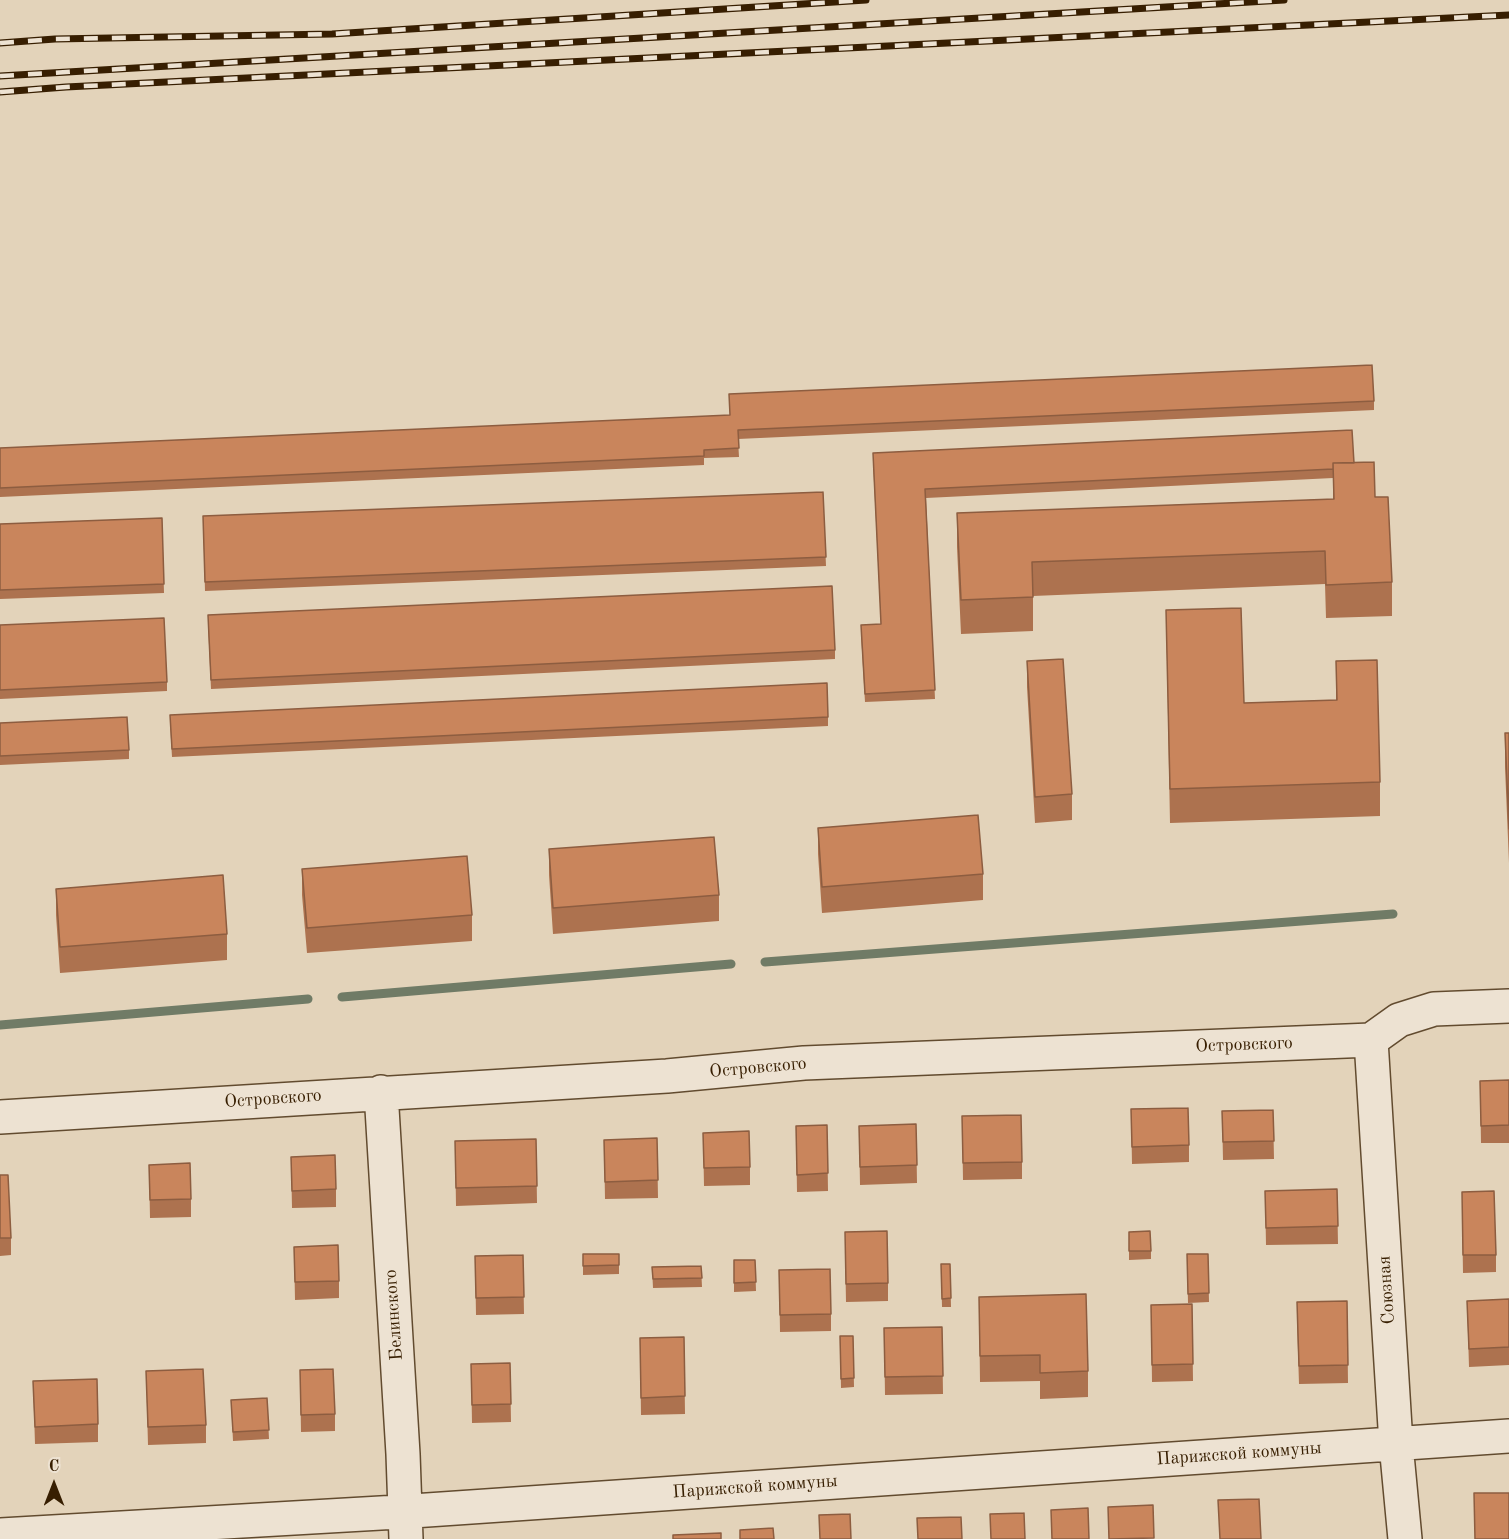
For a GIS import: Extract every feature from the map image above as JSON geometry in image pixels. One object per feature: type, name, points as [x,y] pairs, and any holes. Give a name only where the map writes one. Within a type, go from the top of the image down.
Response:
[{"type":"street","points":[[1371,1040],[1399,1020],[1434,1009],[1509,1006]]},
{"type":"street","name":"Островского","points":[[0,1117],[667,1076],[804,1063],[1371,1040]]},
{"type":"street","name":"Союзная","points":[[1371,1040],[1396,1444],[1406,1539]]},
{"type":"street","name":"Белинского","points":[[381,1092],[403,1454],[405,1525]]},
{"type":"street","name":"Парижской коммуны","points":[[0,1535],[405,1525],[1509,1436]]},
{"type":"building","points":[[1372,365],[1374,401],[738,430],[739,448],[704,450],[704,456],[0,488],[0,448],[730,415],[729,394]]},
{"type":"building","points":[[1352,430],[1354,463],[1333,463],[1333,469],[925,489],[935,690],[865,694],[861,625],[881,624],[873,453]]},
{"type":"building","points":[[1374,462],[1375,497],[1388,497],[1392,582],[1326,585],[1325,551],[1032,562],[1033,597],[961,600],[957,513],[1334,499],[1333,463]]},
{"type":"building","points":[[823,492],[826,557],[205,582],[203,516]]},
{"type":"building","points":[[162,518],[164,584],[0,590],[0,524]]},
{"type":"building","points":[[832,586],[835,650],[211,680],[208,615]]},
{"type":"building","points":[[1241,608],[1244,703],[1337,700],[1336,661],[1377,660],[1380,782],[1170,789],[1166,610]]},
{"type":"building","points":[[164,618],[167,682],[0,690],[0,625]]},
{"type":"building","points":[[1063,659],[1072,794],[1035,797],[1027,661]]},
{"type":"building","points":[[827,683],[828,717],[172,749],[170,715]]},
{"type":"building","points":[[127,717],[129,750],[0,756],[0,723]]},
{"type":"building","points":[[1505,733],[1509,733],[1509,829]]},
{"type":"building","points":[[978,815],[983,874],[822,887],[818,828]]},
{"type":"building","points":[[714,837],[719,895],[553,908],[549,849]]},
{"type":"building","points":[[467,856],[472,915],[307,928],[302,869]]},
{"type":"building","points":[[223,875],[227,934],[60,947],[56,889]]},
{"type":"building","points":[[1509,1080],[1509,1125],[1481,1126],[1480,1081]]},
{"type":"building","points":[[1188,1108],[1189,1145],[1132,1147],[1131,1109]]},
{"type":"building","points":[[1273,1110],[1274,1141],[1223,1142],[1222,1111]]},
{"type":"building","points":[[1021,1115],[1022,1162],[963,1163],[962,1116]]},
{"type":"building","points":[[916,1124],[917,1165],[860,1167],[859,1126]]},
{"type":"building","points":[[827,1125],[828,1173],[797,1175],[796,1126]]},
{"type":"building","points":[[749,1131],[750,1167],[704,1168],[703,1133]]},
{"type":"building","points":[[657,1138],[658,1180],[605,1182],[604,1140]]},
{"type":"building","points":[[536,1139],[537,1186],[456,1188],[455,1141]]},
{"type":"building","points":[[335,1155],[336,1189],[292,1191],[291,1157]]},
{"type":"building","points":[[190,1163],[191,1199],[150,1200],[149,1165]]},
{"type":"building","points":[[0,1175],[8,1175],[11,1238],[0,1238]]},
{"type":"building","points":[[1337,1189],[1338,1226],[1266,1228],[1265,1191]]},
{"type":"building","points":[[1494,1191],[1496,1255],[1463,1255],[1462,1192]]},
{"type":"building","points":[[887,1231],[888,1283],[846,1284],[845,1232]]},
{"type":"building","points":[[1150,1231],[1151,1251],[1129,1251],[1129,1232]]},
{"type":"building","points":[[338,1245],[339,1281],[295,1282],[294,1247]]},
{"type":"building","points":[[583,1254],[619,1254],[619,1265],[583,1266]]},
{"type":"building","points":[[1187,1254],[1208,1254],[1209,1293],[1188,1294]]},
{"type":"building","points":[[523,1255],[524,1297],[476,1298],[475,1256]]},
{"type":"building","points":[[734,1260],[755,1260],[756,1282],[734,1283]]},
{"type":"building","points":[[941,1264],[950,1264],[951,1298],[942,1299]]},
{"type":"building","points":[[701,1266],[702,1278],[653,1279],[652,1267]]},
{"type":"building","points":[[830,1269],[831,1314],[780,1315],[779,1270]]},
{"type":"building","points":[[1086,1294],[1088,1371],[1040,1373],[1040,1355],[980,1356],[979,1297]]},
{"type":"building","points":[[1509,1299],[1509,1347],[1469,1349],[1467,1301]]},
{"type":"building","points":[[1347,1301],[1348,1365],[1299,1366],[1297,1302]]},
{"type":"building","points":[[1192,1304],[1193,1364],[1152,1365],[1151,1305]]},
{"type":"building","points":[[942,1327],[943,1376],[885,1377],[884,1328]]},
{"type":"building","points":[[840,1336],[853,1336],[854,1378],[841,1379]]},
{"type":"building","points":[[684,1337],[685,1396],[641,1398],[640,1338]]},
{"type":"building","points":[[510,1363],[511,1404],[472,1405],[471,1364]]},
{"type":"building","points":[[203,1369],[206,1425],[148,1427],[146,1371]]},
{"type":"building","points":[[333,1369],[335,1414],[301,1415],[300,1370]]},
{"type":"building","points":[[97,1379],[98,1424],[35,1427],[33,1381]]},
{"type":"building","points":[[267,1398],[269,1430],[233,1432],[231,1400]]},
{"type":"building","points":[[1474,1493],[1509,1493],[1509,1539],[1475,1539]]},
{"type":"building","points":[[1259,1499],[1261,1539],[1220,1539],[1218,1500]]},
{"type":"building","points":[[1153,1505],[1154,1538],[1109,1539],[1108,1507]]},
{"type":"building","points":[[1088,1508],[1089,1539],[1052,1539],[1051,1510]]},
{"type":"building","points":[[1024,1513],[1025,1539],[991,1539],[990,1514]]},
{"type":"building","points":[[850,1514],[851,1539],[820,1539],[819,1515]]},
{"type":"building","points":[[961,1517],[962,1539],[918,1539],[917,1518]]},
{"type":"building","points":[[773,1528],[774,1539],[740,1539],[740,1530]]},
{"type":"building","points":[[721,1533],[721,1539],[673,1539],[673,1535]]},
{"type":"waterway","points":[[765,962],[1393,914]]},
{"type":"waterway","points":[[342,997],[731,964]]},
{"type":"waterway","points":[[0,1025],[308,999]]},
{"type":"railway","points":[[0,43],[55,39],[332,34],[866,0]]},
{"type":"railway","points":[[0,76],[1284,0]]},
{"type":"railway","points":[[0,92],[1509,15]]}]
